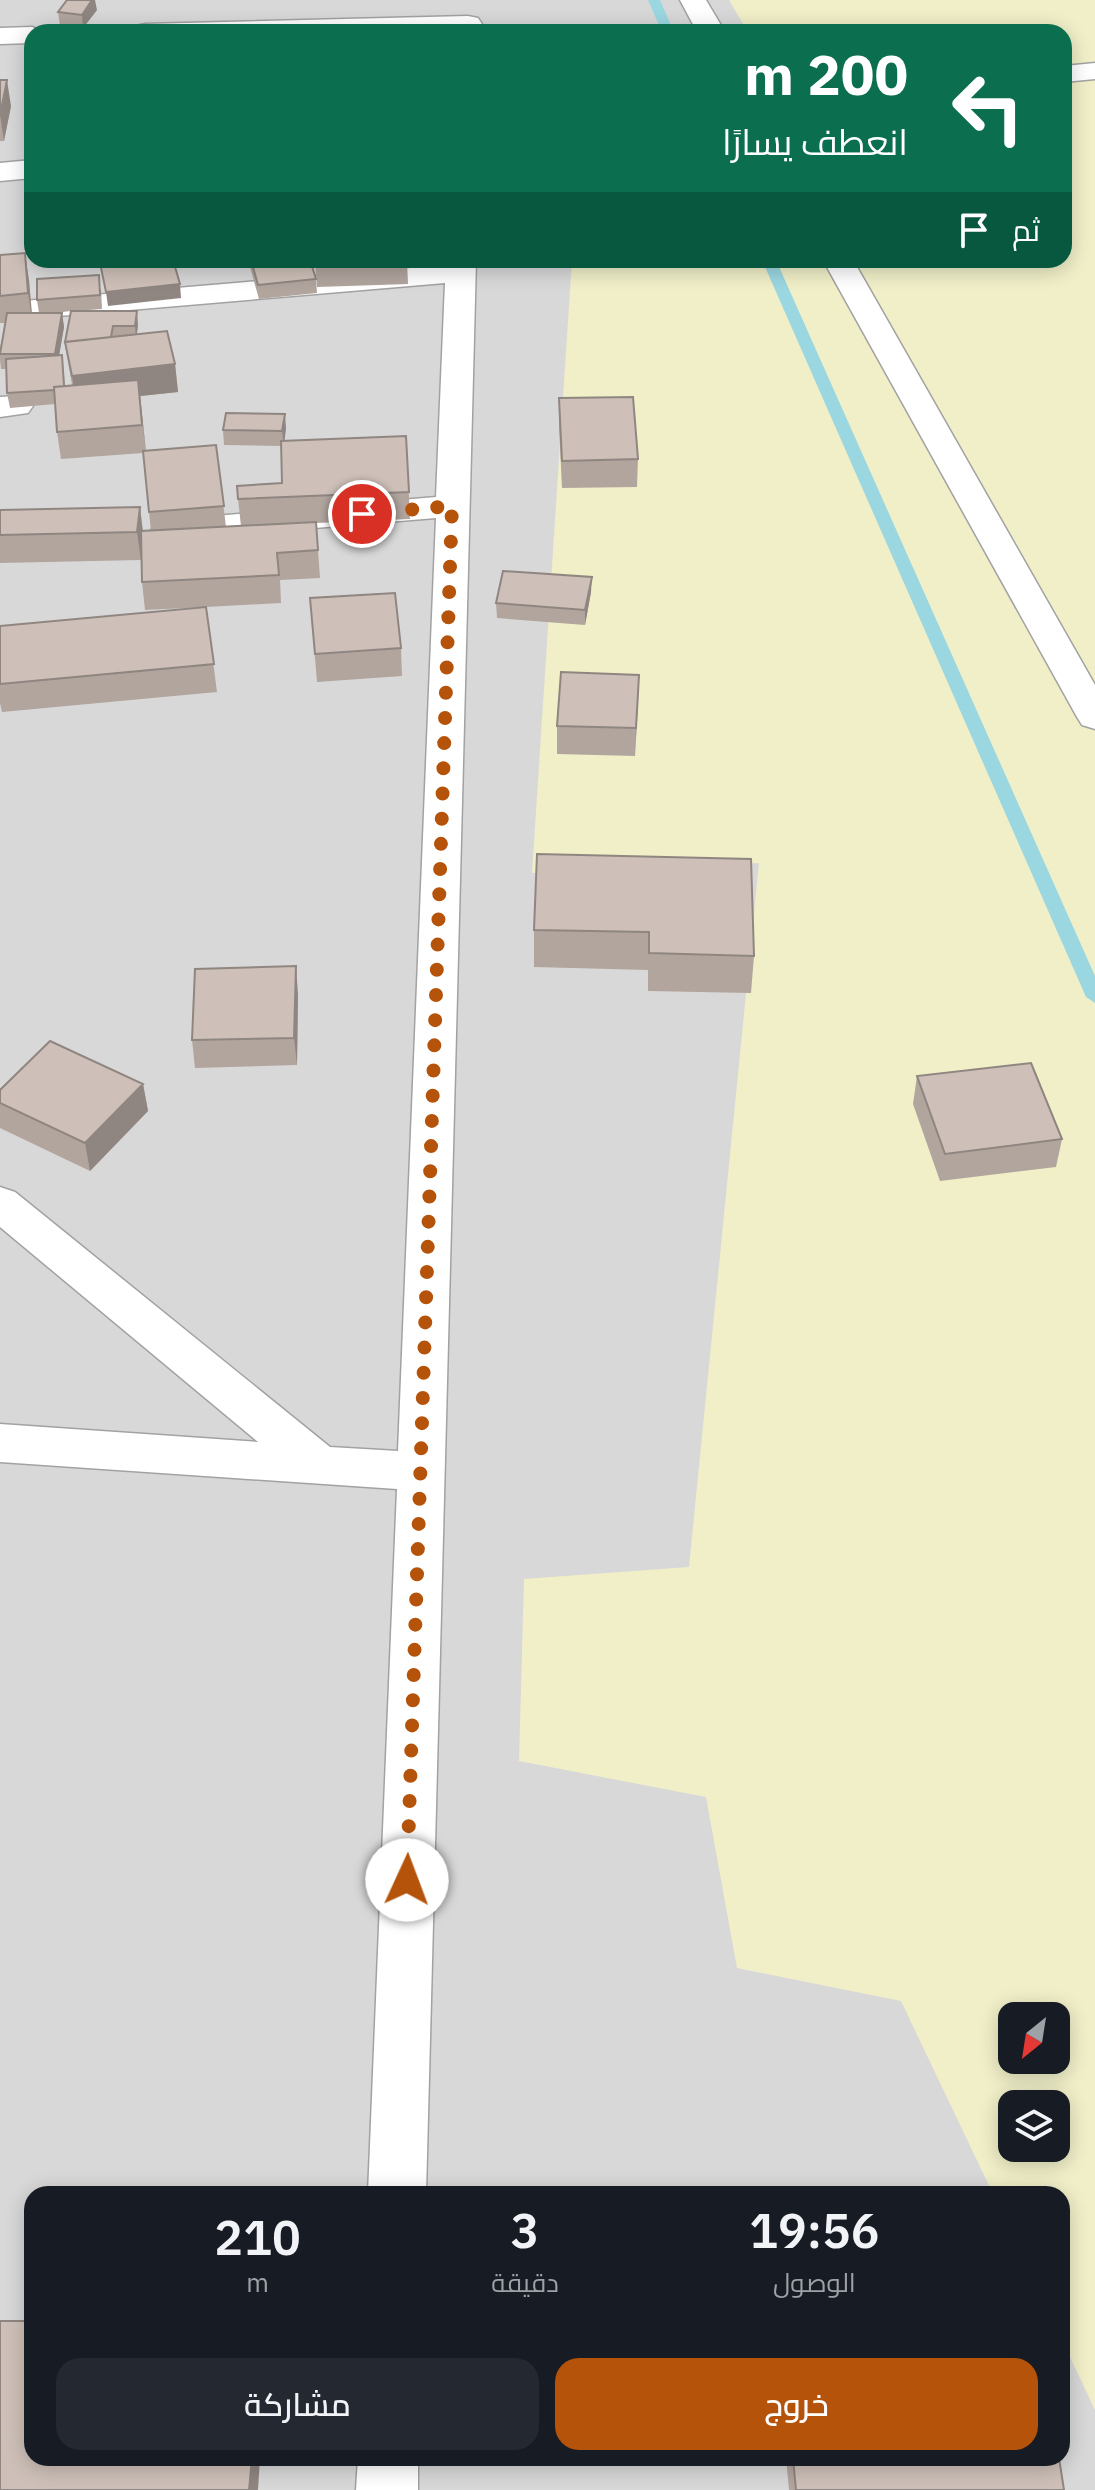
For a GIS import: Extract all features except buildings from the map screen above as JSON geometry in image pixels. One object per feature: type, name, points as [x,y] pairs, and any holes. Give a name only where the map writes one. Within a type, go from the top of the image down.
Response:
[{"type":"street","points":[[693,0],[706,24]]},
{"type":"street","points":[[344,24],[469,19]]},
{"type":"street","points":[[0,36],[24,35]]},
{"type":"street","points":[[1072,73],[1095,71]]},
{"type":"street","points":[[0,172],[24,170]]},
{"type":"street","points":[[0,312],[440,268]]},
{"type":"street","points":[[397,2186],[460,268]]},
{"type":"street","points":[[842,268],[1095,717]]},
{"type":"street","points":[[140,533],[452,506]]},
{"type":"street","points":[[0,1203],[319,1465]]},
{"type":"street","points":[[0,1443],[420,1472]]},
{"type":"street","points":[[387,2490],[388,2466]]},
{"type":"shaded area","points":[[0,0],[1095,0],[1095,2490],[0,2490]]},
{"type":"green space","points":[[729,0],[1095,0],[1095,2410],[1070,2357],[1070,2186],[989,2186],[901,2001],[737,1968],[706,1797],[519,1761],[524,1579],[689,1567],[759,863],[532,873],[571,268],[1072,268],[1072,24],[743,24]]},
{"type":"waterway","points":[[654,0],[664,24]]},
{"type":"waterway","points":[[773,268],[1095,997]]},
{"type":"route","points":[[362,514],[452,506],[407,1880]]}]
